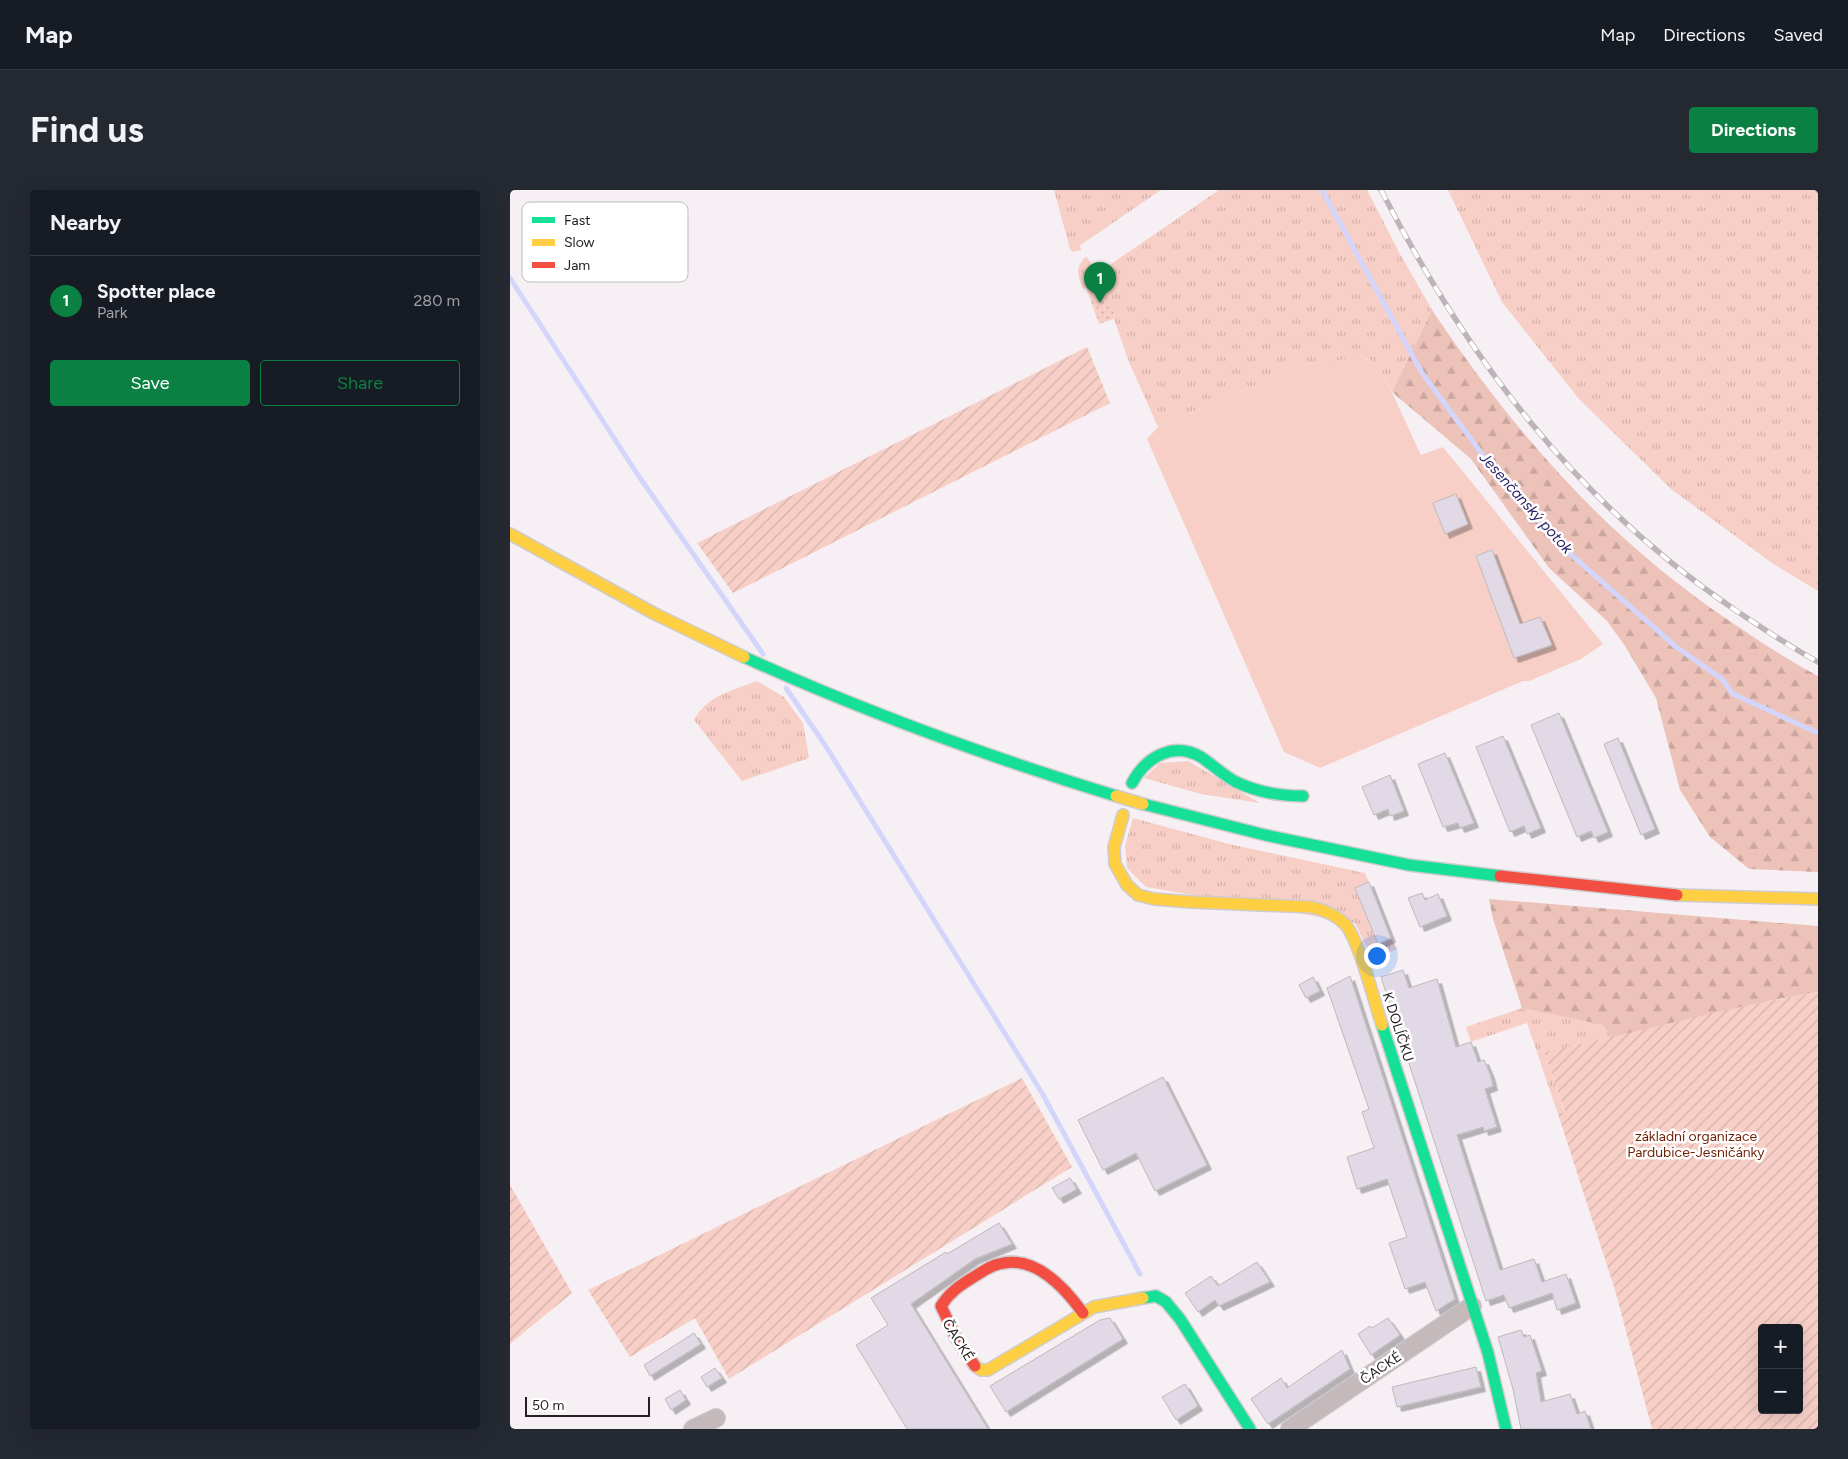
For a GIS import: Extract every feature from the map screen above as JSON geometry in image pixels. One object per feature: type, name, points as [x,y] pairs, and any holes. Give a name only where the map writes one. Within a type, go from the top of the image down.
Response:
[{"type":"street","points":[[510,534],[632,602],[802,684],[941,739],[1047,776],[1144,804],[1265,835],[1409,865],[1618,890],[1706,896],[1818,899]]},
{"type":"street","points":[[1132,783],[1136,774],[1149,759],[1162,752],[1176,750],[1198,755],[1234,781],[1248,787],[1268,793],[1303,796]]},
{"type":"street","name":"K DOLÍČKU","points":[[1123,815],[1114,847],[1115,864],[1127,885],[1138,895],[1154,899],[1191,902],[1310,907],[1324,909],[1338,916],[1346,924],[1352,934],[1498,1388],[1506,1429]]},
{"type":"street","name":"ČACKÉ","points":[[1083,1313],[1070,1295],[1045,1275],[1031,1267],[1011,1262],[993,1265],[965,1282],[947,1296],[941,1306],[943,1316],[973,1365],[983,1371],[988,1370],[1083,1313],[1118,1301],[1150,1296],[1162,1298],[1180,1319],[1250,1429]]},
{"type":"street","name":"ČACKÉ","points":[[1290,1429],[1472,1306]]},
{"type":"street","points":[[693,1429],[716,1418]]},
{"type":"green space","points":[[1054,190],[1161,190],[1079,246],[1082,250],[1073,252],[1070,249]]},
{"type":"green space","points":[[1219,190],[1367,190],[1432,310],[1392,392],[1381,369],[1367,358],[1306,364],[1158,427],[1129,362],[1101,282],[1083,289],[1078,271],[1080,264],[1086,256],[1098,273]]},
{"type":"green space","points":[[1448,190],[1818,190],[1818,591],[1772,563],[1671,489],[1579,399],[1502,302]]},
{"type":"green space","points":[[1101,281],[1116,318],[1099,324],[1086,287]]},
{"type":"green space","points":[[1432,310],[1497,400],[1531,442],[1605,521],[1688,592],[1734,624],[1818,676],[1818,872],[1749,869],[1710,837],[1680,790],[1656,698],[1625,646],[1607,621],[1549,568],[1471,459],[1392,392]]},
{"type":"green space","points":[[1087,347],[1110,403],[733,593],[697,543]]},
{"type":"green space","points":[[1361,357],[1375,362],[1381,369],[1421,455],[1443,447],[1603,644],[1581,659],[1529,681],[1523,681],[1320,768],[1284,752],[1147,439],[1158,427],[1306,364]]},
{"type":"green space","points":[[757,681],[784,697],[803,723],[809,758],[742,781],[694,720],[713,699]]},
{"type":"green space","points":[[1188,761],[1260,803],[1201,794],[1144,778],[1160,763]]},
{"type":"green space","points":[[1133,818],[1229,844],[1365,873],[1369,882],[1355,888],[1378,944],[1391,938],[1397,949],[1374,959],[1371,957],[1355,923],[1146,887],[1127,868],[1125,846]]},
{"type":"green space","points":[[1489,899],[1818,926],[1818,992],[1773,1000],[1611,1038],[1603,1025],[1522,1008],[1493,919]]},
{"type":"green space","name":"základní organizace Pardubice-Jesničánky","points":[[1818,992],[1818,1429],[1652,1429],[1615,1290],[1558,1114],[1565,1112],[1544,1052],[1715,1013]]},
{"type":"green space","points":[[1522,1008],[1603,1025],[1611,1038],[1544,1052],[1565,1113],[1558,1114],[1527,1023],[1471,1042],[1466,1027]]},
{"type":"green space","points":[[1022,1078],[1072,1167],[729,1379],[695,1318],[630,1357],[588,1290]]},
{"type":"green space","points":[[510,1185],[572,1293],[510,1344]]},
{"type":"building","points":[[1456,494],[1468,524],[1445,534],[1433,503]]},
{"type":"building","points":[[1492,550],[1520,624],[1540,617],[1552,645],[1514,658],[1476,556]]},
{"type":"building","points":[[1559,713],[1608,832],[1594,838],[1591,831],[1577,837],[1531,725]]},
{"type":"building","points":[[1503,736],[1541,828],[1527,834],[1524,826],[1510,832],[1476,747]]},
{"type":"building","points":[[1618,738],[1655,829],[1641,835],[1604,744]]},
{"type":"building","points":[[1445,753],[1474,823],[1460,828],[1458,823],[1443,827],[1418,764]]},
{"type":"building","points":[[1390,775],[1404,811],[1390,816],[1388,809],[1374,815],[1362,787]]},
{"type":"building","points":[[1369,882],[1391,938],[1378,944],[1355,888]]},
{"type":"building","points":[[1422,893],[1425,900],[1438,894],[1447,916],[1420,927],[1408,898]]},
{"type":"building","points":[[1403,970],[1409,988],[1437,979],[1456,1047],[1471,1042],[1478,1062],[1484,1060],[1490,1074],[1493,1086],[1485,1089],[1497,1127],[1484,1131],[1483,1127],[1457,1135],[1500,1270],[1534,1259],[1542,1282],[1566,1274],[1576,1303],[1557,1310],[1552,1293],[1509,1308],[1504,1295],[1486,1301],[1381,977]]},
{"type":"building","points":[[1350,976],[1455,1299],[1436,1311],[1425,1282],[1405,1289],[1389,1243],[1407,1237],[1387,1179],[1357,1189],[1347,1157],[1374,1148],[1362,1112],[1369,1109],[1327,988]]},
{"type":"building","points":[[1313,977],[1320,991],[1306,998],[1299,985]]},
{"type":"building","points":[[1163,1077],[1207,1165],[1155,1191],[1136,1153],[1103,1170],[1078,1120]]},
{"type":"building","points":[[1070,1178],[1077,1189],[1059,1199],[1052,1188]]},
{"type":"building","points":[[999,1223],[1012,1244],[975,1259],[911,1304],[988,1429],[907,1429],[856,1345],[888,1325],[871,1298],[946,1252],[947,1254]]},
{"type":"building","points":[[1257,1262],[1270,1282],[1219,1306],[1215,1300],[1198,1312],[1185,1293],[1211,1276],[1218,1286]]},
{"type":"building","points":[[1110,1318],[1123,1339],[1006,1412],[990,1386],[1100,1320]]},
{"type":"building","points":[[1388,1318],[1400,1335],[1371,1355],[1358,1334]]},
{"type":"building","points":[[1521,1330],[1524,1337],[1530,1335],[1542,1371],[1536,1373],[1541,1402],[1570,1394],[1577,1414],[1585,1411],[1591,1429],[1521,1429],[1513,1389],[1498,1337]]},
{"type":"building","points":[[694,1333],[701,1344],[650,1376],[644,1365]]},
{"type":"building","points":[[1342,1350],[1350,1369],[1268,1424],[1251,1399],[1281,1378],[1287,1388]]},
{"type":"building","points":[[1476,1367],[1481,1387],[1397,1407],[1392,1387]]},
{"type":"building","points":[[715,1368],[722,1378],[707,1387],[701,1377]]},
{"type":"building","points":[[1185,1384],[1198,1406],[1176,1420],[1162,1397]]},
{"type":"building","points":[[680,1390],[686,1400],[671,1410],[665,1399]]},
{"type":"waterway","name":"Jesenčanský potok","points":[[1322,190],[1422,373],[1488,462],[1558,543],[1675,646],[1722,679],[1733,694],[1818,733]]},
{"type":"waterway","points":[[510,278],[638,475],[763,654]]},
{"type":"waterway","points":[[786,688],[825,745],[1042,1093],[1140,1274]]},
{"type":"railway","points":[[1381,190],[1415,253],[1451,313],[1490,370],[1532,424],[1577,476],[1627,524],[1680,570],[1738,612],[1818,662]]},
{"type":"traffic: fast","points":[[744,657],[928,733],[1021,766],[1116,796]]},
{"type":"traffic: fast","points":[[1132,783],[1153,759],[1171,751],[1180,751],[1191,752],[1201,757],[1236,782],[1252,788],[1269,793],[1303,796]]},
{"type":"traffic: fast","points":[[1143,804],[1265,835],[1409,865],[1500,876]]},
{"type":"traffic: fast","points":[[1382,1025],[1488,1353],[1506,1429]]},
{"type":"traffic: fast","points":[[1143,1298],[1156,1296],[1166,1302],[1180,1319],[1250,1429]]},
{"type":"traffic: slow","points":[[510,534],[655,614],[744,657]]},
{"type":"traffic: slow","points":[[1116,796],[1143,804]]},
{"type":"traffic: slow","points":[[1123,815],[1114,847],[1115,864],[1127,885],[1138,895],[1154,899],[1191,902],[1311,907],[1329,913],[1345,924],[1356,943],[1382,1025]]},
{"type":"traffic: slow","points":[[1677,895],[1818,899]]},
{"type":"traffic: slow","points":[[975,1366],[981,1370],[988,1370],[1094,1307],[1143,1298]]},
{"type":"traffic: jam","points":[[1500,876],[1677,895]]},
{"type":"traffic: jam","points":[[975,1366],[956,1338],[941,1306],[947,1297],[959,1287],[988,1268],[1012,1262],[1036,1269],[1058,1284],[1083,1313]]},
{"type":"place","name":"Spotter place","points":[[1100,303]]}]
